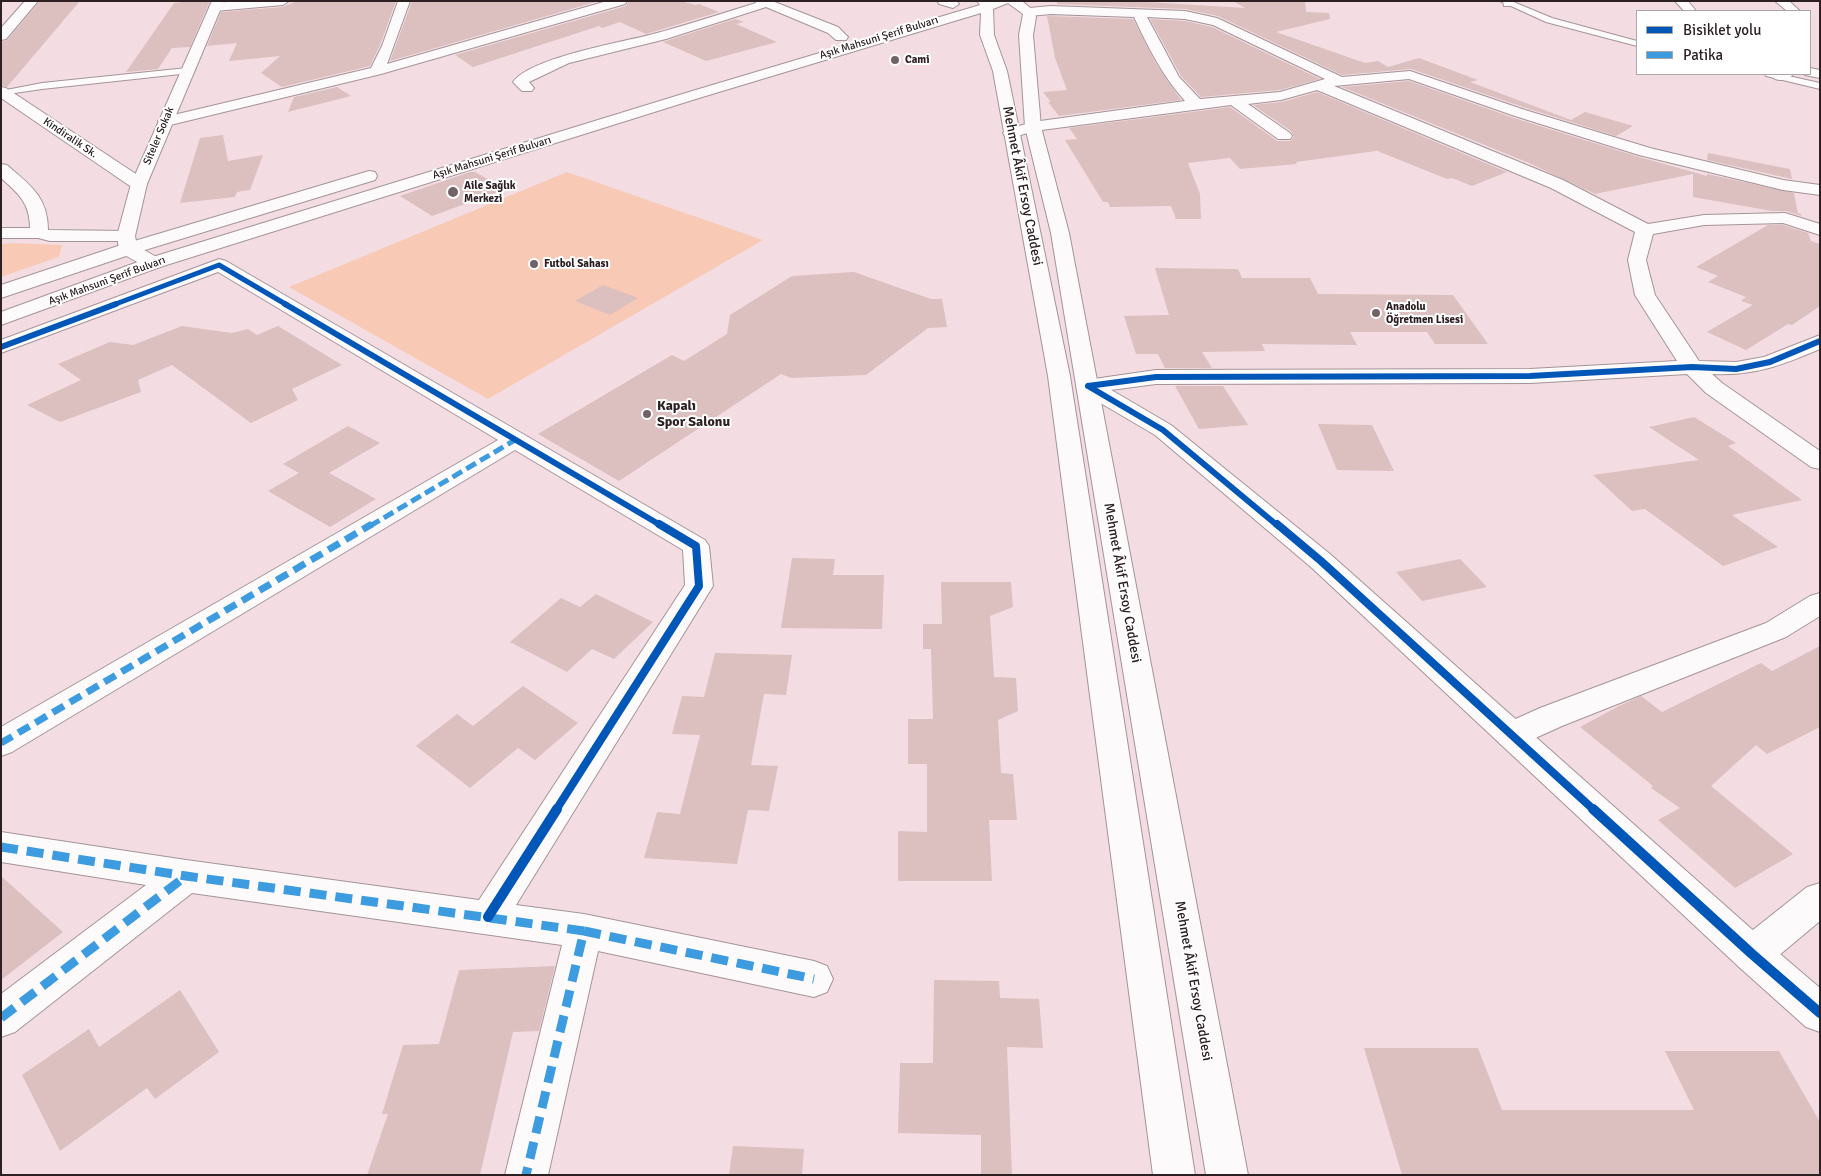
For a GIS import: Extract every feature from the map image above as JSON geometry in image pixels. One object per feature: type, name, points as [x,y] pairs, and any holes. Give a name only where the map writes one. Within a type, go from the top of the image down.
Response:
[{"type":"street","points":[[1,36],[32,1]]},
{"type":"street","points":[[216,4],[283,1]]},
{"type":"street","points":[[376,71],[388,52],[391,34],[404,1]]},
{"type":"street","points":[[166,121],[376,71],[621,1]]},
{"type":"street","points":[[1781,1],[1793,10]]},
{"type":"street","points":[[527,88],[520,82],[533,72],[558,62],[647,40],[767,3],[833,30],[841,37]]},
{"type":"street","name":"Siteler Sokak","points":[[127,242],[139,184],[216,4]]},
{"type":"street","points":[[996,4],[1139,14],[1185,15],[1217,22],[1340,81]]},
{"type":"street","name":"Aşık Mahsuni Şerif Bulvarı","points":[[586,112],[841,37],[996,4]]},
{"type":"street","name":"Aşık Mahsuni Şerif Bulvarı","points":[[1,319],[153,263],[996,4]]},
{"type":"street","name":"Mehmet Âkif Ersoy Caddesi","points":[[1174,1175],[1022,130],[1026,35],[1030,17],[996,4],[987,35],[1000,71],[1022,130],[1060,233],[1227,1175]]},
{"type":"street","points":[[1139,14],[1169,72],[1196,104]]},
{"type":"street","points":[[1022,130],[1196,104],[1281,96],[1318,85],[1340,81],[1410,75],[1520,113],[1645,152],[1774,183],[1820,190]]},
{"type":"street","points":[[1318,85],[1556,184],[1645,230],[1704,220],[1820,218]]},
{"type":"street","name":"Kindiralik Sk.","points":[[2,92],[139,184]]},
{"type":"street","points":[[1233,100],[1284,136]]},
{"type":"street","points":[[1,169],[35,200],[40,215],[39,233]]},
{"type":"street","name":"Aşık Mahsuni Şerif Bulvarı","points":[[1,292],[127,242],[379,173]]},
{"type":"street","points":[[1785,218],[1820,230]]},
{"type":"street","points":[[1645,230],[1637,260],[1645,296],[1692,367],[1714,388],[1820,462]]},
{"type":"street","points":[[1,233],[39,233],[50,236],[127,242],[153,263]]},
{"type":"street","points":[[1,347],[219,265],[696,546],[699,586],[488,917]]},
{"type":"street","points":[[1088,386],[1156,376],[1530,376],[1692,367],[1736,369],[1770,362],[1820,341]]},
{"type":"street","points":[[1088,386],[1163,430],[1321,561],[1511,736],[1820,1013]]},
{"type":"street","points":[[1,743],[515,440]]},
{"type":"street","points":[[1511,736],[1551,717],[1776,630],[1820,603]]},
{"type":"street","points":[[1,847],[186,876],[584,931],[814,979]]},
{"type":"street","points":[[1,1018],[186,876]]},
{"type":"street","points":[[1752,954],[1820,900]]},
{"type":"street","points":[[526,1175],[584,931]]},
{"type":"lane","points":[[1507,2],[1549,20],[1636,44]]},
{"type":"lane","points":[[2,92],[42,86],[187,72]]},
{"type":"lane","points":[[1778,75],[1820,86]]},
{"type":"shaded area","name":"Futbol Sahası","points":[[567,172],[763,240],[488,399],[289,287]]},
{"type":"shaded area","points":[[1,244],[62,245],[59,257],[1,277]]},
{"type":"building","points":[[40,1],[80,1],[7,87],[1,85],[1,42],[7,40]]},
{"type":"building","points":[[210,1],[190,47],[172,48],[158,69],[126,72],[174,3]]},
{"type":"building","points":[[396,1],[370,66],[282,87],[261,73],[280,56],[229,61],[237,43],[207,46],[221,12],[283,7],[295,2]]},
{"type":"building","points":[[412,1],[599,1],[390,61]]},
{"type":"building","points":[[629,1],[681,1],[695,5],[699,4],[719,12],[646,34],[620,22],[602,28],[599,26],[473,67],[455,55],[626,6]]},
{"type":"building","points":[[1057,1],[1130,1],[1245,8],[1233,1],[1305,1],[1306,12],[1329,13],[1330,19],[1276,32],[1365,63],[1378,61],[1388,67],[1419,58],[1478,80],[1470,82],[1571,120],[1585,112],[1633,126],[1616,136],[1411,69],[1342,75],[1218,16],[1185,9],[1057,4]]},
{"type":"building","points":[[1047,16],[1133,19],[1155,62],[1181,100],[1059,116],[1043,92],[1067,90],[1055,58]]},
{"type":"building","points":[[735,19],[744,22],[736,24],[777,42],[706,61],[663,42]]},
{"type":"building","points":[[1150,19],[1185,21],[1212,27],[1320,79],[1280,90],[1201,97],[1181,76]]},
{"type":"building","points":[[1409,81],[1514,118],[1639,157],[1707,176],[1707,174],[1794,193],[1798,214],[1800,213],[1802,216],[1786,211],[1772,211],[1693,197],[1693,174],[1595,194],[1529,163],[1342,87]]},
{"type":"building","points":[[337,87],[351,96],[288,112],[294,97]]},
{"type":"building","points":[[1317,92],[1507,172],[1472,186],[1452,178],[1447,179],[1375,150],[1296,162],[1297,164],[1240,169],[1230,158],[1188,163],[1200,194],[1201,219],[1176,219],[1171,206],[1110,207],[1108,202],[1103,202],[1065,140],[1077,139],[1069,128],[1230,107],[1277,141],[1290,141],[1294,137],[1291,131],[1253,105],[1282,102]]},
{"type":"building","points":[[223,135],[228,161],[263,155],[250,190],[237,192],[235,197],[180,203],[200,138]]},
{"type":"building","points":[[1708,153],[1790,169],[1792,179],[1707,160]]},
{"type":"building","name":"Aile Sağlık Merkezi","points":[[470,172],[475,172],[506,189],[432,216],[400,196]]},
{"type":"building","points":[[1768,225],[1783,225],[1808,233],[1811,241],[1820,244],[1820,306],[1792,325],[1788,324],[1746,350],[1707,332],[1753,305],[1741,301],[1746,297],[1708,282],[1718,276],[1696,267]]},
{"type":"building","points":[[1155,268],[1238,269],[1242,278],[1310,278],[1318,294],[1453,295],[1488,344],[1435,344],[1427,332],[1350,332],[1357,345],[1262,344],[1265,351],[1202,352],[1212,368],[1165,368],[1158,354],[1136,354],[1124,316],[1169,315]]},
{"type":"building","points":[[854,272],[931,299],[942,299],[947,327],[928,328],[866,375],[791,378],[781,374],[619,481],[538,434],[672,355],[684,361],[727,334],[730,315],[792,276]]},
{"type":"building","points":[[603,285],[638,298],[610,315],[575,301]]},
{"type":"building","points":[[182,326],[232,333],[248,329],[257,335],[278,326],[342,365],[292,389],[298,400],[251,423],[172,365],[138,380],[141,392],[60,422],[27,405],[81,380],[58,364],[110,342],[133,345]]},
{"type":"building","points":[[1175,386],[1223,386],[1248,425],[1199,429]]},
{"type":"building","points":[[1694,417],[1736,443],[1728,446],[1802,500],[1732,515],[1778,547],[1723,566],[1645,509],[1632,511],[1593,475],[1699,460],[1649,427]]},
{"type":"building","points":[[1318,424],[1372,425],[1394,471],[1337,470]]},
{"type":"building","points":[[348,426],[380,443],[329,473],[376,499],[330,527],[268,491],[299,473],[283,464]]},
{"type":"building","points":[[792,558],[835,559],[833,575],[884,575],[882,629],[781,628]]},
{"type":"building","points":[[1460,559],[1487,587],[1422,601],[1396,572]]},
{"type":"building","points":[[941,582],[1011,582],[1013,607],[990,616],[994,677],[1016,678],[1018,711],[998,720],[1001,773],[1013,774],[1017,820],[989,820],[992,881],[898,881],[898,831],[927,832],[927,764],[908,764],[908,719],[933,719],[931,649],[923,649],[923,624],[942,624]]},
{"type":"building","points":[[596,594],[653,622],[614,659],[592,649],[567,672],[510,642],[561,598],[580,607]]},
{"type":"building","points":[[1820,646],[1820,727],[1767,754],[1756,745],[1711,786],[1793,854],[1735,888],[1658,820],[1680,808],[1651,788],[1653,786],[1580,727],[1641,696],[1662,712],[1761,663],[1772,671]]},
{"type":"building","points":[[715,653],[792,655],[786,695],[764,694],[751,765],[778,766],[769,811],[748,810],[737,864],[644,858],[657,812],[680,814],[700,735],[672,734],[682,696],[704,697]]},
{"type":"building","points":[[523,686],[578,723],[535,760],[518,748],[470,788],[416,746],[457,714],[473,726]]},
{"type":"building","points":[[1,876],[63,932],[1,980]]},
{"type":"building","points":[[555,966],[539,1031],[513,1032],[480,1175],[367,1175],[388,1114],[382,1114],[403,1045],[439,1044],[459,970]]},
{"type":"building","points":[[934,980],[999,981],[1000,998],[1039,999],[1043,1048],[1007,1047],[1012,1175],[981,1175],[981,1135],[898,1133],[900,1063],[933,1063]]},
{"type":"building","points":[[180,990],[219,1052],[155,1099],[147,1088],[60,1151],[22,1075],[89,1029],[99,1047]]},
{"type":"building","points":[[1364,1048],[1478,1048],[1502,1110],[1694,1110],[1665,1051],[1779,1051],[1820,1122],[1820,1175],[1402,1175]]},
{"type":"building","points":[[733,1146],[804,1149],[802,1175],[729,1175]]},
{"type":"marked path","points":[[1,743],[515,440]]},
{"type":"marked path","points":[[1,847],[186,876],[584,931],[526,1175]]},
{"type":"marked path","points":[[1,1018],[186,876]]},
{"type":"marked path","points":[[584,931],[814,979]]},
{"type":"cycle path","points":[[1,347],[219,265],[696,546],[699,586],[488,917]]},
{"type":"cycle path","points":[[1088,386],[1156,377],[1530,376],[1692,367],[1736,369],[1770,362],[1820,341]]},
{"type":"cycle path","points":[[1088,386],[1163,430],[1321,561],[1752,954],[1820,1013]]},
{"type":"place","name":"Cami","points":[[895,60]]},
{"type":"place","name":"Aile Sağlık Merkezi","points":[[453,192]]},
{"type":"place","name":"Futbol Sahası","points":[[534,264]]},
{"type":"place","name":"Anadolu Öğretmen Lisesi","points":[[1376,313]]},
{"type":"place","name":"Kapalı Spor Salonu","points":[[647,414]]}]
